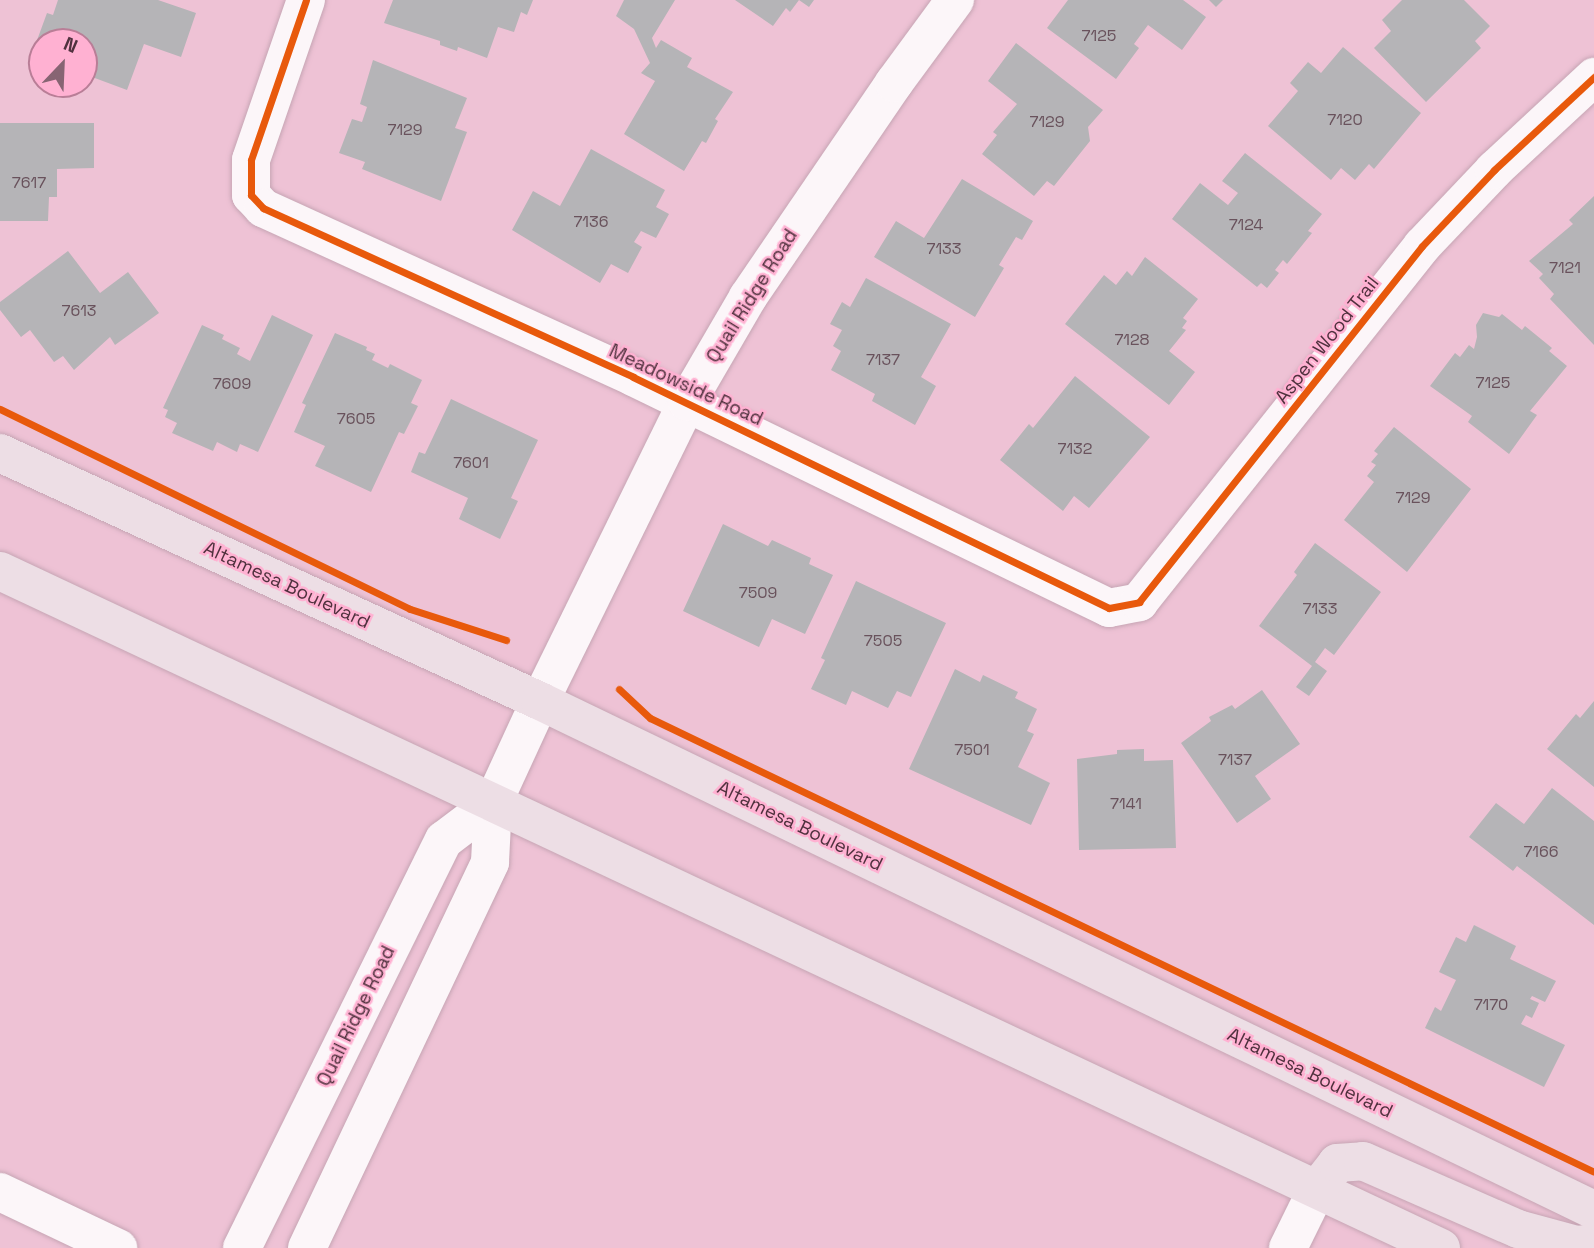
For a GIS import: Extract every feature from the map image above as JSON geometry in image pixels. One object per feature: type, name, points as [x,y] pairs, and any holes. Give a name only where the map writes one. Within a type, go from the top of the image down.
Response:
[{"type":"main road","name":"Altamesa Boulevard","points":[[0,453],[540,701],[1594,1210]]},
{"type":"main road","points":[[0,571],[1441,1248]]},
{"type":"main road","points":[[1317,1189],[1337,1163],[1363,1161],[1518,1229],[1577,1245],[1594,1243]]},
{"type":"street","name":"Meadowside Road","points":[[306,0],[251,160],[251,195],[264,208],[687,402],[945,526],[1089,601]]},
{"type":"street","name":"Quail Ridge Road","points":[[307,1248],[490,862],[493,803],[540,701],[687,402],[748,297],[894,83],[955,0]]},
{"type":"street","name":"Aspen Wood Trail","points":[[1089,601],[1110,608],[1139,602],[1422,246],[1494,170],[1594,78]]},
{"type":"street","name":"Quail Ridge Road","points":[[242,1248],[444,840],[493,803]]},
{"type":"street","points":[[1288,1248],[1317,1189]]},
{"type":"street","points":[[0,1192],[118,1248]]},
{"type":"building","points":[[58,0],[158,0],[196,13],[181,57],[144,44],[127,90],[98,79],[98,28],[42,28],[47,13],[53,15]]},
{"type":"building","points":[[393,0],[533,0],[527,15],[521,12],[514,32],[498,27],[487,58],[458,47],[457,51],[440,45],[440,41],[384,23]]},
{"type":"building","points":[[624,0],[675,0],[652,38],[656,48],[661,40],[692,58],[687,67],[733,92],[715,119],[718,121],[706,143],[702,141],[684,171],[624,134],[655,81],[641,73],[650,63],[634,29],[616,16]]},
{"type":"building","points":[[735,0],[799,0],[790,12],[786,8],[773,26]]},
{"type":"building","points":[[799,0],[814,0],[809,7]]},
{"type":"building","points":[[1068,0],[1183,0],[1206,17],[1182,50],[1148,25],[1134,44],[1139,48],[1116,79],[1047,28]]},
{"type":"building","points":[[1209,0],[1223,0],[1216,7]]},
{"type":"building","points":[[1402,0],[1464,0],[1490,26],[1475,41],[1481,48],[1426,102],[1374,48],[1391,31],[1382,20]]},
{"type":"building","points":[[1016,43],[1103,110],[1088,127],[1090,141],[1054,186],[1047,181],[1034,196],[982,154],[997,135],[993,132],[1017,104],[988,81]]},
{"type":"building","points":[[1343,47],[1421,113],[1374,169],[1369,164],[1355,180],[1341,168],[1331,180],[1268,126],[1298,91],[1290,83],[1308,62],[1321,73]]},
{"type":"building","points":[[373,60],[467,98],[455,128],[467,132],[441,201],[362,169],[365,162],[339,153],[352,119],[362,122],[367,107],[360,104]]},
{"type":"building","points":[[0,123],[94,123],[94,168],[57,169],[57,197],[49,197],[48,221],[0,221]]},
{"type":"building","points":[[591,149],[665,190],[656,207],[669,214],[656,238],[641,231],[634,242],[642,247],[628,273],[611,264],[600,283],[512,230],[533,191],[560,206]]},
{"type":"building","points":[[1245,153],[1322,214],[1308,231],[1312,233],[1287,264],[1283,260],[1275,270],[1279,273],[1267,288],[1261,283],[1257,287],[1172,219],[1200,183],[1228,205],[1238,193],[1222,181]]},
{"type":"building","points":[[962,179],[1033,221],[1022,240],[1016,237],[999,265],[1004,268],[975,317],[874,257],[896,221],[924,238]]},
{"type":"building","points":[[1594,196],[1594,345],[1550,299],[1554,294],[1539,278],[1543,274],[1529,261],[1573,224],[1569,220]]},
{"type":"building","points":[[68,251],[100,293],[128,272],[159,313],[115,345],[110,337],[74,370],[63,356],[54,362],[30,330],[21,337],[0,310],[0,302]]},
{"type":"building","points":[[1145,257],[1198,299],[1183,318],[1187,321],[1182,328],[1186,330],[1169,351],[1195,372],[1169,405],[1065,324],[1104,275],[1116,285],[1127,271],[1132,276]]},
{"type":"building","points":[[866,278],[951,324],[921,377],[936,386],[915,425],[872,401],[875,394],[831,370],[841,351],[833,346],[842,330],[830,324],[842,302],[850,307]]},
{"type":"building","points":[[1483,313],[1499,317],[1502,314],[1522,330],[1525,326],[1552,348],[1549,351],[1567,366],[1530,411],[1537,415],[1509,454],[1468,422],[1472,416],[1430,386],[1455,353],[1460,357],[1469,345],[1474,349],[1476,325]]},
{"type":"building","points":[[272,315],[313,335],[258,452],[240,444],[237,452],[217,442],[213,451],[172,433],[177,423],[165,417],[168,410],[163,408],[202,325],[224,335],[222,339],[240,348],[237,354],[250,361]]},
{"type":"building","points":[[335,333],[367,347],[366,350],[375,354],[372,360],[388,368],[390,364],[422,380],[411,403],[418,406],[404,434],[399,432],[371,492],[315,466],[325,446],[294,432],[306,405],[302,403]]},
{"type":"building","points":[[1075,376],[1150,437],[1089,508],[1074,496],[1063,511],[1000,460],[1029,424],[1033,428]]},
{"type":"building","points":[[451,399],[538,440],[511,498],[518,501],[500,539],[459,519],[468,498],[411,472],[419,452],[425,454]]},
{"type":"building","points":[[1394,427],[1471,489],[1407,572],[1344,520],[1374,482],[1367,476],[1376,465],[1371,462],[1378,454],[1374,451]]},
{"type":"building","points":[[723,524],[768,546],[772,540],[811,558],[809,564],[833,575],[805,634],[772,619],[759,647],[683,611]]},
{"type":"building","points":[[1315,543],[1381,592],[1334,655],[1325,648],[1315,662],[1327,671],[1309,696],[1296,687],[1312,666],[1259,626],[1297,575],[1294,572]]},
{"type":"building","points":[[856,581],[946,623],[911,697],[897,691],[888,708],[852,691],[846,705],[811,689],[825,660],[821,658]]},
{"type":"building","points":[[955,669],[980,682],[983,675],[1018,692],[1015,698],[1037,709],[1027,731],[1034,734],[1018,767],[1050,783],[1031,825],[909,769]]},
{"type":"building","points":[[1262,690],[1300,744],[1255,776],[1271,799],[1237,823],[1181,743],[1211,721],[1209,717],[1232,705],[1235,709]]},
{"type":"building","points":[[1594,701],[1594,787],[1547,749],[1576,714],[1580,718]]},
{"type":"building","points":[[1144,749],[1144,761],[1173,760],[1176,848],[1079,850],[1077,759],[1117,754],[1117,750]]},
{"type":"building","points":[[1552,788],[1594,821],[1594,925],[1517,866],[1513,871],[1469,837],[1496,803],[1524,824]]},
{"type":"building","points":[[1474,925],[1516,946],[1510,959],[1556,981],[1545,1002],[1532,996],[1530,999],[1539,1003],[1532,1018],[1526,1015],[1521,1024],[1565,1045],[1544,1087],[1425,1028],[1435,1007],[1441,1011],[1456,980],[1439,972],[1456,937],[1466,942]]},
{"type":"cycle path","points":[[306,0],[251,160],[251,195],[263,208],[633,377],[1109,608],[1139,602],[1422,246],[1494,170],[1594,77]]},
{"type":"cycle path","points":[[0,409],[410,609],[506,640]]},
{"type":"cycle path","points":[[619,689],[650,718],[1594,1172]]}]
